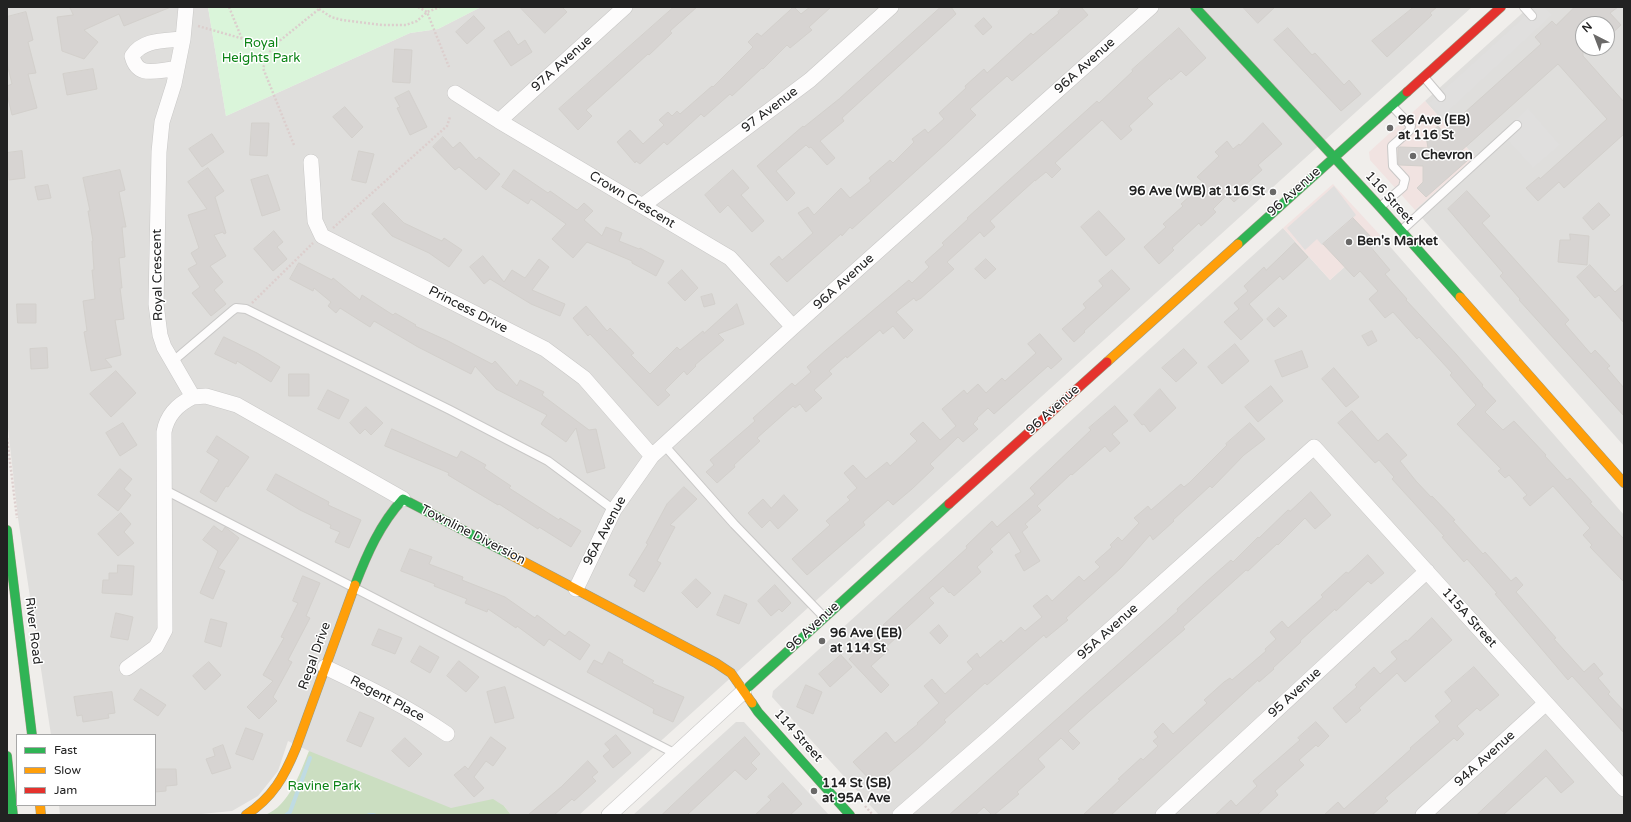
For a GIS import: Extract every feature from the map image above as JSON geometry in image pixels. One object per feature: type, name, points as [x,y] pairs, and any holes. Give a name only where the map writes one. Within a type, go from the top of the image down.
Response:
[{"type":"main road","name":"116 Street","points":[[1195,7],[1380,207],[1624,483]]},
{"type":"main road","name":"96 Avenue","points":[[744,691],[824,617],[1501,7]]},
{"type":"main road","name":"Regal Drive","points":[[246,815],[263,804],[281,782],[354,588],[376,538],[387,518],[403,499]]},
{"type":"main road","name":"Townline Diversion","points":[[403,499],[716,663],[731,673],[744,691]]},
{"type":"main road","name":"River Road","points":[[7,530],[32,734]]},
{"type":"main road","name":"114 Street","points":[[744,691],[758,712],[844,813]]},
{"type":"main road","points":[[7,756],[13,815]]},
{"type":"street","name":"Royal Crescent","points":[[186,7],[183,39],[177,69],[162,122],[159,152],[156,304],[160,335],[164,347],[193,397]]},
{"type":"street","name":"97A Avenue","points":[[500,121],[624,7]]},
{"type":"street","name":"97 Avenue","points":[[642,206],[810,80],[891,7]]},
{"type":"street","name":"96A Avenue","points":[[576,589],[614,510],[652,456],[1151,7]]},
{"type":"street","points":[[177,69],[164,69],[149,72],[140,70],[134,64],[132,56],[137,49],[146,44],[183,39]]},
{"type":"street","name":"Crown Crescent","points":[[455,93],[730,258],[793,328]]},
{"type":"street","name":"Princess Drive","points":[[311,162],[315,221],[322,236],[545,348],[584,378],[652,456]]},
{"type":"street","name":"Townline Diversion","points":[[193,397],[206,396],[236,405],[403,499]]},
{"type":"street","points":[[127,668],[156,647],[166,630],[165,426],[175,409],[193,397]]},
{"type":"street","name":"115A Street","points":[[1314,447],[1624,789]]},
{"type":"street","name":"95A Avenue","points":[[900,815],[991,736],[1314,447]]},
{"type":"street","name":"95 Avenue","points":[[1163,815],[1427,571]]},
{"type":"street","name":"Regent Place","points":[[325,667],[419,714],[447,734]]},
{"type":"street","name":"96 Avenue","points":[[609,815],[744,691]]},
{"type":"street","name":"94A Avenue","points":[[1423,815],[1546,703]]},
{"type":"lane","points":[[1524,7],[1532,16]]},
{"type":"lane","points":[[1424,76],[1441,97]]},
{"type":"lane","points":[[1380,207],[1403,187],[1405,179],[1392,166],[1392,146],[1409,131],[1411,126],[1392,105]]},
{"type":"lane","points":[[1401,231],[1517,125]]},
{"type":"lane","points":[[172,362],[236,308],[246,309],[450,410],[548,461],[614,510]]},
{"type":"lane","points":[[664,445],[734,524],[824,617]]},
{"type":"lane","points":[[165,490],[676,754]]},
{"type":"path","points":[[229,7],[242,39]]},
{"type":"path","points":[[418,7],[426,12],[449,67]]},
{"type":"path","points":[[294,145],[263,68],[272,47],[319,8],[331,17],[382,25],[412,24],[426,12],[440,7]]},
{"type":"path","points":[[196,26],[272,47]]},
{"type":"path","points":[[328,232],[345,215],[447,126],[450,116]]},
{"type":"path","points":[[249,306],[313,242]]},
{"type":"shaded area","points":[[7,7],[208,7],[226,116],[410,33],[438,29],[481,7],[1472,7],[579,815],[511,815],[504,806],[396,815],[309,751],[288,741],[278,771],[258,796],[232,811],[191,815],[60,815],[59,806],[156,806],[156,734],[51,734],[18,518],[7,419]]},
{"type":"shaded area","points":[[1529,7],[1624,7],[1624,446],[1415,210],[1475,157],[1425,101]]},
{"type":"shaded area","points":[[1535,7],[1545,7],[1552,15],[1442,117],[1429,103]]},
{"type":"shaded area","points":[[1425,101],[1475,157],[1415,210],[1370,160],[1369,152]]},
{"type":"shaded area","points":[[1528,108],[1560,145],[1533,168],[1501,133]]},
{"type":"shaded area","points":[[1333,184],[1380,235],[1330,280],[1283,228]]},
{"type":"shaded area","points":[[1334,186],[1356,215],[1322,245],[1317,239],[1305,250],[1287,228]]},
{"type":"shaded area","points":[[1283,228],[1330,280],[1380,235],[1624,515],[1624,815],[879,815],[772,697],[773,691]]},
{"type":"shaded area","points":[[736,722],[744,722],[829,815],[633,815]]},
{"type":"green space","name":"Royal Heights Park","points":[[208,7],[481,7],[438,29],[410,33],[226,116]]},
{"type":"green space","name":"Ravine Park","points":[[309,751],[451,808],[493,799],[504,806],[511,815],[265,815],[273,811],[287,797],[293,788]]},
{"type":"building","points":[[70,7],[171,7],[124,26],[119,14],[84,30],[98,42],[84,59],[62,51],[57,17],[73,15]]},
{"type":"building","points":[[520,7],[562,7],[567,12],[545,33]]},
{"type":"building","points":[[674,7],[697,7],[670,31],[672,33],[649,55],[648,54],[586,110],[592,116],[578,130],[559,109]]},
{"type":"building","points":[[794,7],[801,14],[810,7],[831,7],[809,27],[812,30],[790,48],[787,45],[763,69],[762,68],[732,96],[730,94],[704,117],[701,114],[667,145],[664,142],[640,164],[636,161],[635,163],[617,142],[630,130],[643,144],[664,125],[659,120],[668,112],[672,116],[677,111],[680,114],[712,86],[713,87],[753,47],[748,42],[757,33],[761,36]]},
{"type":"building","points":[[941,7],[951,7],[956,14],[842,118],[844,121],[820,141],[835,158],[827,165],[811,147],[809,148],[806,145],[776,171],[795,193],[787,201],[757,166],[803,126],[804,127],[839,99]]},
{"type":"building","points":[[1063,7],[1081,7],[1088,15],[1012,81],[1007,76],[970,109],[976,115],[852,229],[850,227],[842,236],[841,234],[787,282],[770,264],[779,256],[782,260],[813,233],[798,213],[808,207],[814,215],[841,188],[850,198],[871,181],[869,178],[890,160],[893,163],[914,142],[912,139],[925,129],[928,133],[944,119],[939,113],[966,88],[965,86],[984,69],[987,73],[1031,33],[1033,35],[1059,13],[1058,12]]},
{"type":"building","points":[[1243,7],[1275,7],[1258,23]]},
{"type":"building","points":[[1414,7],[1437,7],[1430,13],[1432,15],[1387,57],[1372,41]]},
{"type":"building","points":[[1575,7],[1618,7],[1610,13],[1613,16],[1575,16],[1575,56],[1583,56],[1624,102],[1624,134],[1564,188],[1559,182],[1538,201],[1526,188],[1539,177],[1540,179],[1607,119],[1558,64],[1461,151],[1468,160],[1426,197],[1417,188],[1423,182],[1423,166],[1398,164],[1398,148],[1428,148],[1426,136],[1438,126],[1443,132],[1541,44],[1535,37],[1552,21],[1556,25]]},
{"type":"building","points":[[26,12],[33,40],[28,42],[36,73],[28,74],[37,108],[12,115],[7,94],[7,86],[12,84],[7,63],[7,17]]},
{"type":"building","points":[[474,16],[485,28],[467,44],[456,32]]},
{"type":"building","points":[[984,18],[992,27],[983,35],[975,26]]},
{"type":"building","points":[[1615,18],[1621,25],[1615,31]]},
{"type":"building","points":[[1179,28],[1206,58],[1186,76],[1181,71],[1171,80],[1170,78],[1147,98],[1153,104],[1129,126],[1132,130],[1121,140],[1102,120],[1055,163],[1061,169],[1052,178],[1046,172],[1035,180],[990,221],[995,227],[984,237],[980,232],[947,262],[954,269],[920,299],[916,301],[914,298],[896,312],[913,330],[904,339],[893,326],[883,334],[880,330],[829,371],[832,374],[814,390],[822,398],[806,412],[800,404],[795,408],[793,406],[757,438],[760,441],[717,483],[706,472],[714,465],[710,460],[755,421],[753,418],[792,383],[795,386],[811,372],[807,367],[909,280],[912,283],[929,267],[925,262],[944,245],[942,243],[968,219],[967,218],[1097,101],[1099,103],[1133,71],[1132,70]]},
{"type":"building","points":[[1288,28],[1312,55],[1315,53],[1344,85],[1349,80],[1361,94],[1341,111],[1274,40]]},
{"type":"building","points":[[509,31],[518,45],[525,40],[532,52],[511,66],[494,41]]},
{"type":"building","points":[[395,49],[412,50],[410,83],[393,82]]},
{"type":"building","points":[[93,69],[97,89],[67,95],[63,74]]},
{"type":"building","points":[[409,91],[427,127],[410,135],[397,108],[400,107],[395,98]]},
{"type":"building","points":[[345,107],[363,127],[352,138],[333,117]]},
{"type":"building","points":[[252,123],[269,123],[267,156],[250,155]]},
{"type":"building","points":[[1263,123],[1282,144],[1258,165],[1262,170],[1242,188],[1245,192],[1234,202],[1227,195],[1213,209],[1216,212],[1201,226],[1199,223],[1172,248],[1174,250],[1159,264],[1144,247],[1166,227],[1163,224],[1183,206],[1181,204],[1204,183],[1197,177],[1219,156],[1215,152],[1227,141],[1233,149],[1239,144],[1240,145]]},
{"type":"building","points":[[212,134],[224,152],[202,167],[189,149]]},
{"type":"building","points":[[443,137],[453,148],[460,142],[476,160],[479,157],[500,174],[486,190],[459,167],[455,170],[433,147]]},
{"type":"building","points":[[22,151],[25,178],[9,180],[7,153]]},
{"type":"building","points":[[359,151],[374,154],[366,183],[352,180]]},
{"type":"building","points":[[208,168],[224,191],[215,197],[226,233],[224,234],[223,232],[214,235],[226,256],[210,266],[223,282],[214,290],[226,304],[211,316],[192,293],[200,287],[188,269],[197,264],[191,253],[199,248],[188,215],[207,209],[188,182]]},
{"type":"building","points":[[120,170],[125,190],[119,192],[126,227],[122,227],[125,257],[119,258],[122,288],[120,288],[124,319],[115,320],[121,355],[105,359],[112,367],[91,371],[84,332],[87,331],[83,301],[95,299],[92,270],[94,270],[93,241],[88,211],[90,211],[83,178]]},
{"type":"building","points":[[514,170],[548,193],[550,191],[577,210],[584,203],[593,211],[584,220],[602,236],[606,227],[622,233],[619,241],[639,249],[640,248],[664,261],[656,276],[632,263],[632,261],[587,242],[573,258],[552,239],[566,224],[531,199],[528,204],[502,187]]},
{"type":"building","points":[[733,170],[749,188],[741,195],[764,221],[752,232],[728,205],[720,213],[705,195]]},
{"type":"building","points":[[268,175],[280,210],[262,216],[251,180]]},
{"type":"building","points":[[48,185],[51,198],[38,200],[35,187]]},
{"type":"building","points":[[1467,191],[1490,216],[1482,223],[1569,320],[1565,324],[1591,354],[1595,350],[1610,366],[1607,368],[1624,388],[1624,416],[1519,300],[1520,299],[1500,276],[1503,273],[1448,209]]},
{"type":"building","points":[[384,203],[404,223],[442,241],[444,238],[462,250],[449,267],[429,253],[392,236],[372,214]]},
{"type":"building","points":[[1599,203],[1610,215],[1593,230],[1583,218]]},
{"type":"building","points":[[1099,211],[1125,239],[1106,256],[1081,227]]},
{"type":"building","points":[[1353,218],[1374,240],[1369,245],[1390,270],[1385,274],[1407,299],[1406,300],[1456,354],[1496,401],[1485,412],[1503,430],[1514,421],[1567,480],[1570,478],[1592,502],[1590,503],[1624,539],[1624,582],[1590,547],[1592,545],[1583,535],[1590,528],[1553,486],[1530,506],[1523,498],[1527,495],[1509,475],[1505,478],[1498,471],[1501,469],[1457,424],[1476,405],[1450,375],[1452,373],[1419,337],[1417,339],[1393,312],[1385,318],[1369,299],[1378,291],[1360,271],[1354,277],[1323,244]]},
{"type":"building","points":[[274,231],[283,242],[277,247],[287,259],[273,271],[254,249]]},
{"type":"building","points":[[1570,234],[1589,236],[1587,265],[1558,262],[1560,240],[1570,240]]},
{"type":"building","points":[[1295,243],[1308,257],[1283,280],[1280,276],[1249,304],[1263,320],[1241,340],[1224,322],[1239,309],[1234,303],[1248,291],[1244,286],[1264,267],[1266,270]]},
{"type":"building","points":[[483,256],[504,282],[512,270],[525,278],[539,259],[549,267],[532,290],[565,304],[560,316],[531,304],[490,279],[484,284],[470,267]]},
{"type":"building","points":[[986,259],[996,269],[985,279],[975,269]]},
{"type":"building","points":[[299,263],[332,280],[333,278],[360,300],[362,295],[393,315],[395,313],[416,325],[415,326],[492,364],[495,361],[517,386],[520,380],[544,392],[542,395],[589,430],[596,429],[605,468],[587,473],[576,428],[566,442],[541,424],[547,415],[496,389],[475,366],[471,374],[418,347],[374,321],[370,327],[340,308],[336,313],[328,306],[331,302],[314,288],[313,291],[290,279]]},
{"type":"building","points":[[1590,265],[1615,292],[1624,284],[1624,323],[1599,295],[1595,298],[1577,277]]},
{"type":"building","points":[[682,270],[698,288],[685,301],[668,283]]},
{"type":"building","points":[[1112,270],[1130,289],[1074,342],[1062,329],[1086,308],[1083,304],[1103,286],[1099,281]]},
{"type":"building","points":[[712,294],[715,304],[704,307],[701,297]]},
{"type":"building","points":[[17,304],[36,304],[36,323],[18,323]]},
{"type":"building","points":[[737,304],[744,324],[718,334],[724,340],[695,365],[696,366],[687,375],[684,371],[665,390],[670,395],[658,406],[590,334],[588,336],[573,318],[586,306],[607,331],[610,328],[634,353],[631,355],[650,374],[677,347],[680,350],[703,331],[704,333]]},
{"type":"building","points":[[1279,308],[1287,316],[1274,327],[1267,319]]},
{"type":"building","points":[[1372,331],[1377,341],[1368,346],[1362,336]]},
{"type":"building","points":[[1040,334],[1062,359],[1051,369],[1048,366],[994,414],[988,408],[973,424],[978,429],[963,442],[958,437],[930,464],[934,468],[912,489],[893,505],[888,500],[863,522],[865,525],[807,575],[792,559],[830,525],[826,521],[850,500],[847,497],[857,488],[844,473],[853,465],[866,479],[887,462],[890,466],[917,441],[910,434],[923,422],[940,440],[956,426],[942,409],[964,390],[967,394],[978,384],[986,393],[1002,378],[1005,381],[1036,353],[1028,344]]},
{"type":"building","points":[[224,337],[257,353],[280,367],[271,382],[237,361],[236,364],[215,354]]},
{"type":"building","points":[[1235,344],[1249,361],[1222,384],[1208,367]]},
{"type":"building","points":[[47,348],[48,368],[31,369],[30,349]]},
{"type":"building","points":[[1184,349],[1197,363],[1176,382],[1162,368]]},
{"type":"building","points":[[1302,351],[1308,367],[1282,377],[1275,361]]},
{"type":"building","points":[[1334,368],[1359,397],[1346,407],[1322,379]]},
{"type":"building","points":[[116,371],[136,393],[111,417],[90,394]]},
{"type":"building","points":[[289,374],[309,374],[309,396],[289,396]]},
{"type":"building","points":[[1271,386],[1283,401],[1258,422],[1245,407]]},
{"type":"building","points":[[1160,389],[1176,408],[1150,432],[1134,415]]},
{"type":"building","points":[[328,390],[349,400],[339,419],[318,409]]},
{"type":"building","points":[[1115,406],[1128,421],[1112,434],[1120,443],[1110,452],[1105,446],[1072,475],[1071,474],[1037,506],[1041,510],[1025,524],[1028,527],[1022,532],[1040,561],[1024,571],[1015,555],[1021,552],[1009,532],[990,549],[993,552],[977,567],[981,572],[954,596],[943,586],[929,598],[934,603],[886,647],[889,650],[871,666],[889,685],[881,693],[849,659],[884,626],[883,625],[967,548],[966,546],[992,521],[997,527],[1035,494],[1030,488],[1091,430],[1089,428]]},
{"type":"building","points":[[366,407],[383,423],[371,435],[365,429],[360,434],[350,423]]},
{"type":"building","points":[[1352,411],[1378,441],[1387,433],[1407,455],[1400,461],[1416,481],[1455,520],[1453,521],[1483,554],[1485,552],[1511,581],[1516,577],[1523,585],[1516,592],[1556,638],[1554,639],[1584,672],[1594,663],[1603,674],[1598,678],[1610,692],[1608,694],[1624,711],[1624,733],[1572,676],[1568,680],[1495,594],[1497,593],[1467,559],[1464,562],[1442,537],[1444,536],[1392,479],[1394,477],[1379,460],[1375,463],[1338,423]]},
{"type":"building","points":[[123,423],[137,445],[120,456],[106,433]]},
{"type":"building","points":[[1250,423],[1265,439],[1244,455],[1212,488],[1210,486],[1153,540],[1150,535],[1121,568],[1066,618],[1068,620],[1046,638],[1044,635],[987,685],[985,683],[944,720],[946,722],[876,786],[853,762],[886,732],[895,743],[918,724],[917,723],[939,703],[924,686],[932,679],[945,694],[973,669],[967,662],[977,653],[980,658],[1001,640],[1003,643],[1021,627],[1025,631],[1042,617],[1033,606],[1047,595],[1052,601],[1079,576],[1084,581],[1100,567],[1095,562],[1112,547],[1110,545],[1118,537],[1122,541],[1139,523],[1134,518],[1148,506],[1151,510],[1181,484],[1184,487],[1189,483],[1227,445],[1226,444]]},
{"type":"building","points":[[392,429],[457,458],[461,451],[486,465],[484,468],[511,486],[509,488],[559,520],[560,518],[581,531],[571,547],[448,475],[449,473],[385,446]]},
{"type":"building","points":[[217,436],[249,457],[228,487],[226,486],[216,502],[200,492],[219,460],[207,452]]},
{"type":"building","points":[[120,469],[132,479],[124,489],[131,495],[118,511],[98,495]]},
{"type":"building","points":[[276,474],[329,502],[328,505],[361,520],[349,548],[335,542],[340,532],[330,528],[331,525],[300,510],[267,490]]},
{"type":"building","points":[[684,487],[697,499],[670,525],[675,527],[657,561],[661,563],[644,592],[634,586],[637,580],[629,575],[648,544],[646,543],[667,504]]},
{"type":"building","points":[[1311,492],[1331,515],[1315,529],[1305,518],[1278,545],[1277,544],[1248,571],[1246,570],[1183,627],[1185,629],[1068,731],[1080,743],[1073,750],[1061,738],[1038,759],[1045,767],[1017,792],[1019,794],[994,815],[992,815],[984,807],[975,815],[949,815],[1178,611],[1177,609],[1205,583],[1231,560],[1233,562],[1288,510],[1290,511]]},
{"type":"building","points":[[784,495],[798,510],[778,529],[770,520],[762,528],[748,513],[763,499],[771,508]]},
{"type":"building","points":[[121,513],[131,524],[124,532],[134,543],[118,556],[98,534]]},
{"type":"building","points":[[214,526],[222,532],[225,527],[239,538],[218,568],[225,571],[213,599],[200,593],[218,551],[203,540]]},
{"type":"building","points":[[410,549],[432,557],[429,564],[463,577],[462,580],[505,597],[535,618],[537,615],[565,636],[569,631],[590,645],[580,660],[549,639],[544,646],[517,626],[516,628],[488,609],[487,612],[465,603],[467,599],[434,586],[435,584],[401,571]]},
{"type":"building","points":[[1368,555],[1384,573],[1371,584],[1368,581],[1336,611],[1335,609],[1300,641],[1301,642],[1273,668],[1274,669],[1259,682],[1258,680],[1111,815],[1083,815],[1120,780],[1118,779],[1141,758],[1143,760],[1158,746],[1153,741],[1158,737],[1154,732],[1163,723],[1173,734],[1207,703],[1204,700],[1224,682],[1230,678],[1232,680],[1266,651],[1265,649],[1276,639],[1270,632],[1282,621],[1288,628],[1323,597],[1321,595],[1346,572],[1348,573]]},
{"type":"building","points":[[118,565],[134,566],[132,595],[102,593],[103,580],[109,580],[109,573],[117,573]]},
{"type":"building","points":[[303,576],[320,583],[306,616],[310,618],[288,660],[292,662],[273,697],[277,701],[259,719],[247,707],[273,681],[263,675],[284,638],[281,637],[298,603],[293,601]]},
{"type":"building","points":[[696,579],[711,593],[697,608],[682,593]]},
{"type":"building","points":[[775,585],[791,603],[782,612],[779,609],[771,616],[758,601]]},
{"type":"building","points":[[725,595],[747,604],[739,624],[717,615]]},
{"type":"building","points":[[116,613],[133,617],[128,640],[111,637]]},
{"type":"building","points":[[1432,618],[1452,640],[1405,682],[1397,673],[1359,708],[1361,710],[1346,723],[1333,708],[1357,687],[1355,685],[1374,667],[1380,674],[1397,659],[1391,652],[1406,640],[1407,641]]},
{"type":"building","points":[[211,619],[227,623],[221,647],[205,642]]},
{"type":"building","points":[[939,625],[948,636],[940,644],[930,633]]},
{"type":"building","points":[[379,629],[402,638],[395,654],[372,645]]},
{"type":"building","points":[[420,646],[439,657],[430,673],[411,662]]},
{"type":"building","points":[[609,652],[623,660],[622,663],[654,681],[652,683],[684,697],[673,722],[653,713],[654,709],[587,672],[594,660],[602,664]]},
{"type":"building","points":[[841,655],[852,667],[830,687],[819,674]]},
{"type":"building","points":[[459,661],[479,677],[466,692],[447,676]]},
{"type":"building","points":[[209,662],[221,675],[205,690],[193,676]]},
{"type":"building","points":[[1474,667],[1499,695],[1480,711],[1477,708],[1457,726],[1464,734],[1457,741],[1454,738],[1385,798],[1388,801],[1372,815],[1324,815],[1338,802],[1344,809],[1440,722],[1435,716],[1452,701],[1445,692]]},
{"type":"building","points":[[806,685],[822,692],[813,714],[797,707]]},
{"type":"building","points":[[505,687],[514,718],[495,723],[487,692]]},
{"type":"building","points":[[141,689],[166,705],[158,716],[134,700]]},
{"type":"building","points":[[112,692],[115,713],[108,714],[109,718],[83,722],[82,715],[77,716],[74,697]]},
{"type":"building","points":[[360,712],[374,718],[361,747],[347,741]]},
{"type":"building","points":[[1316,722],[1329,736],[1318,747],[1316,745],[1299,760],[1304,765],[1275,791],[1278,795],[1257,815],[1215,815],[1231,800],[1236,806],[1257,786],[1253,781],[1300,740],[1298,738]]},
{"type":"building","points":[[246,728],[263,734],[253,760],[236,754]]},
{"type":"building","points":[[616,735],[631,753],[613,768],[603,756],[610,750],[605,744]]},
{"type":"building","points":[[491,737],[506,748],[493,766],[486,761],[474,777],[484,788],[474,797],[454,775],[465,766],[468,769]]},
{"type":"building","points":[[745,737],[760,754],[751,763],[757,769],[746,780],[735,770],[687,815],[662,815]]},
{"type":"building","points":[[405,738],[422,754],[409,767],[392,751]]},
{"type":"building","points":[[223,745],[231,768],[212,774],[206,759],[215,756],[213,749]]},
{"type":"building","points":[[1546,750],[1574,782],[1561,793],[1546,776],[1503,815],[1477,815]]},
{"type":"building","points":[[588,761],[598,772],[592,777],[596,781],[574,801],[572,799],[554,815],[528,815],[561,787]]},
{"type":"building","points":[[156,769],[176,769],[177,785],[166,786],[166,791],[156,792]]},
{"type":"building","points":[[783,783],[802,804],[790,815],[755,815],[771,800],[768,797]]},
{"type":"waterway","points":[[286,815],[290,812],[310,758]]},
{"type":"waterway","points":[[369,815],[374,815]]},
{"type":"traffic: fast","points":[[1195,7],[1380,207],[1460,297]]},
{"type":"traffic: fast","points":[[1238,244],[1407,92]]},
{"type":"traffic: fast","points":[[355,585],[364,562],[381,529],[403,499],[511,555]]},
{"type":"traffic: fast","points":[[744,691],[949,504]]},
{"type":"traffic: fast","points":[[7,530],[32,734]]},
{"type":"traffic: fast","points":[[752,703],[758,712],[850,815]]},
{"type":"traffic: fast","points":[[7,756],[13,815]]},
{"type":"traffic: slow","points":[[1107,362],[1238,244]]},
{"type":"traffic: slow","points":[[1460,297],[1624,483]]},
{"type":"traffic: slow","points":[[511,555],[716,663],[731,673],[752,703]]},
{"type":"traffic: slow","points":[[246,815],[271,794],[287,768],[296,748],[355,585]]},
{"type":"traffic: slow","points":[[40,806],[41,815]]},
{"type":"traffic: jam","points":[[1407,92],[1501,7]]},
{"type":"traffic: jam","points":[[949,504],[1107,362]]},
{"type":"place","name":"96 Ave (EB) at 116 St","points":[[1390,128]]},
{"type":"place","name":"Chevron","points":[[1413,156]]},
{"type":"place","name":"96 Ave (WB) at 116 St","points":[[1273,192]]},
{"type":"place","name":"Ben's Market","points":[[1349,242]]},
{"type":"place","name":"96 Ave (EB) at 114 St","points":[[822,641]]},
{"type":"place","name":"114 St (SB) at 95A Ave","points":[[814,791]]}]
